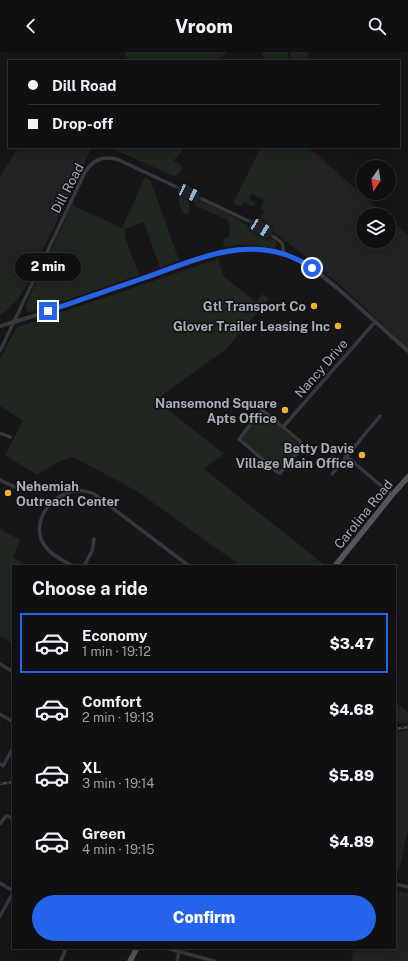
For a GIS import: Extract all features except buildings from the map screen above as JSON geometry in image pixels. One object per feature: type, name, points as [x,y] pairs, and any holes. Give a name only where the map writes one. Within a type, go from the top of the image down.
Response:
[{"type":"main road","name":"Carolina Road","points":[[336,565],[408,476]]},
{"type":"main road","points":[[130,961],[136,949]]},
{"type":"street","name":"Dill Road","points":[[0,351],[84,172],[91,164],[100,158],[119,160],[235,214],[277,239],[284,246],[284,253]]},
{"type":"street","points":[[0,326],[220,252],[253,248],[284,253],[298,259],[315,270],[408,351]]},
{"type":"street","name":"Nancy Drive","points":[[283,426],[375,322]]},
{"type":"street","points":[[262,410],[283,426],[301,442],[302,447],[280,473],[239,439],[262,410]]},
{"type":"street","points":[[332,474],[380,416]]},
{"type":"street","points":[[0,433],[10,437]]},
{"type":"street","points":[[346,456],[392,494]]},
{"type":"street","points":[[0,480],[19,489]]},
{"type":"street","points":[[72,565],[57,557],[46,548],[42,539],[40,527],[42,517],[47,509],[63,494],[83,490],[94,494],[188,565]]},
{"type":"street","points":[[85,565],[92,551],[94,539]]},
{"type":"street","points":[[0,664],[12,671]]},
{"type":"street","points":[[0,714],[12,721]]},
{"type":"street","points":[[2,765],[12,750]]},
{"type":"street","points":[[0,824],[4,817],[12,818]]},
{"type":"street","points":[[0,883],[12,891]]},
{"type":"street","points":[[396,884],[408,887]]},
{"type":"street","points":[[0,916],[12,894]]},
{"type":"street","points":[[63,960],[66,949]]},
{"type":"street","points":[[169,949],[214,961]]},
{"type":"street","points":[[177,961],[179,952]]},
{"type":"shaded area","points":[[124,52],[227,52],[221,58],[215,60],[128,60]]},
{"type":"shaded area","points":[[261,52],[288,52],[289,60],[265,60]]},
{"type":"shaded area","points":[[290,52],[307,52],[310,60],[291,60]]},
{"type":"shaded area","points":[[18,148],[91,148],[27,284],[0,267],[0,176]]},
{"type":"shaded area","points":[[111,148],[183,148],[173,161],[180,164],[182,168],[178,175],[173,176]]},
{"type":"shaded area","points":[[260,148],[310,148],[315,157],[267,211],[260,209],[264,200],[252,194],[249,199],[256,203],[253,207],[244,202],[241,207],[233,203]]},
{"type":"shaded area","points":[[314,152],[356,189],[356,200],[368,200],[377,208],[356,208],[356,248],[396,248],[396,224],[408,235],[408,348],[339,284],[257,220]]},
{"type":"shaded area","points":[[145,177],[151,182],[179,260],[160,268],[144,222],[125,229],[125,238],[139,275],[35,311],[27,311],[26,304],[72,205],[122,228]]},
{"type":"shaded area","points":[[185,193],[189,197],[189,214],[184,214],[181,210],[179,202],[179,194]]},
{"type":"shaded area","points":[[192,197],[227,213],[272,239],[277,245],[275,248],[245,244],[224,247],[223,239],[230,236],[228,220],[194,205]]},
{"type":"shaded area","points":[[218,259],[224,277],[256,302],[263,294],[269,299],[226,349],[156,400],[224,454],[204,469],[325,565],[240,565],[138,492],[72,457],[60,461],[37,475],[5,455],[23,421],[0,406],[0,359],[14,331],[18,327]]},
{"type":"shaded area","points":[[0,267],[27,284],[18,299],[0,316]]},
{"type":"shaded area","points":[[263,413],[301,445],[278,471],[241,438]]},
{"type":"shaded area","points":[[0,529],[20,540],[13,557],[25,565],[12,565],[12,643],[0,636]]},
{"type":"shaded area","points":[[396,703],[408,712],[408,722],[396,724]]},
{"type":"shaded area","points":[[408,730],[408,829],[399,871],[396,872],[396,732]]},
{"type":"shaded area","points":[[396,890],[408,893],[408,961],[351,961],[354,949],[396,949]]},
{"type":"railway","points":[[396,729],[408,727]]},
{"type":"railway","points":[[0,784],[12,782]]},
{"type":"place","name":"Gtl Transport Co","points":[[314,306]]},
{"type":"place","name":"Glover Trailer Leasing Inc","points":[[338,326]]},
{"type":"place","name":"Nansemond Square Apts Office","points":[[285,410]]},
{"type":"place","name":"Betty Davis Village Main Office","points":[[362,455]]},
{"type":"place","name":"Nehemiah Outreach Center","points":[[8,493]]},
{"type":"route","points":[[48,311],[192,261],[220,252],[242,248],[264,249],[284,253],[298,259],[312,268]]}]
